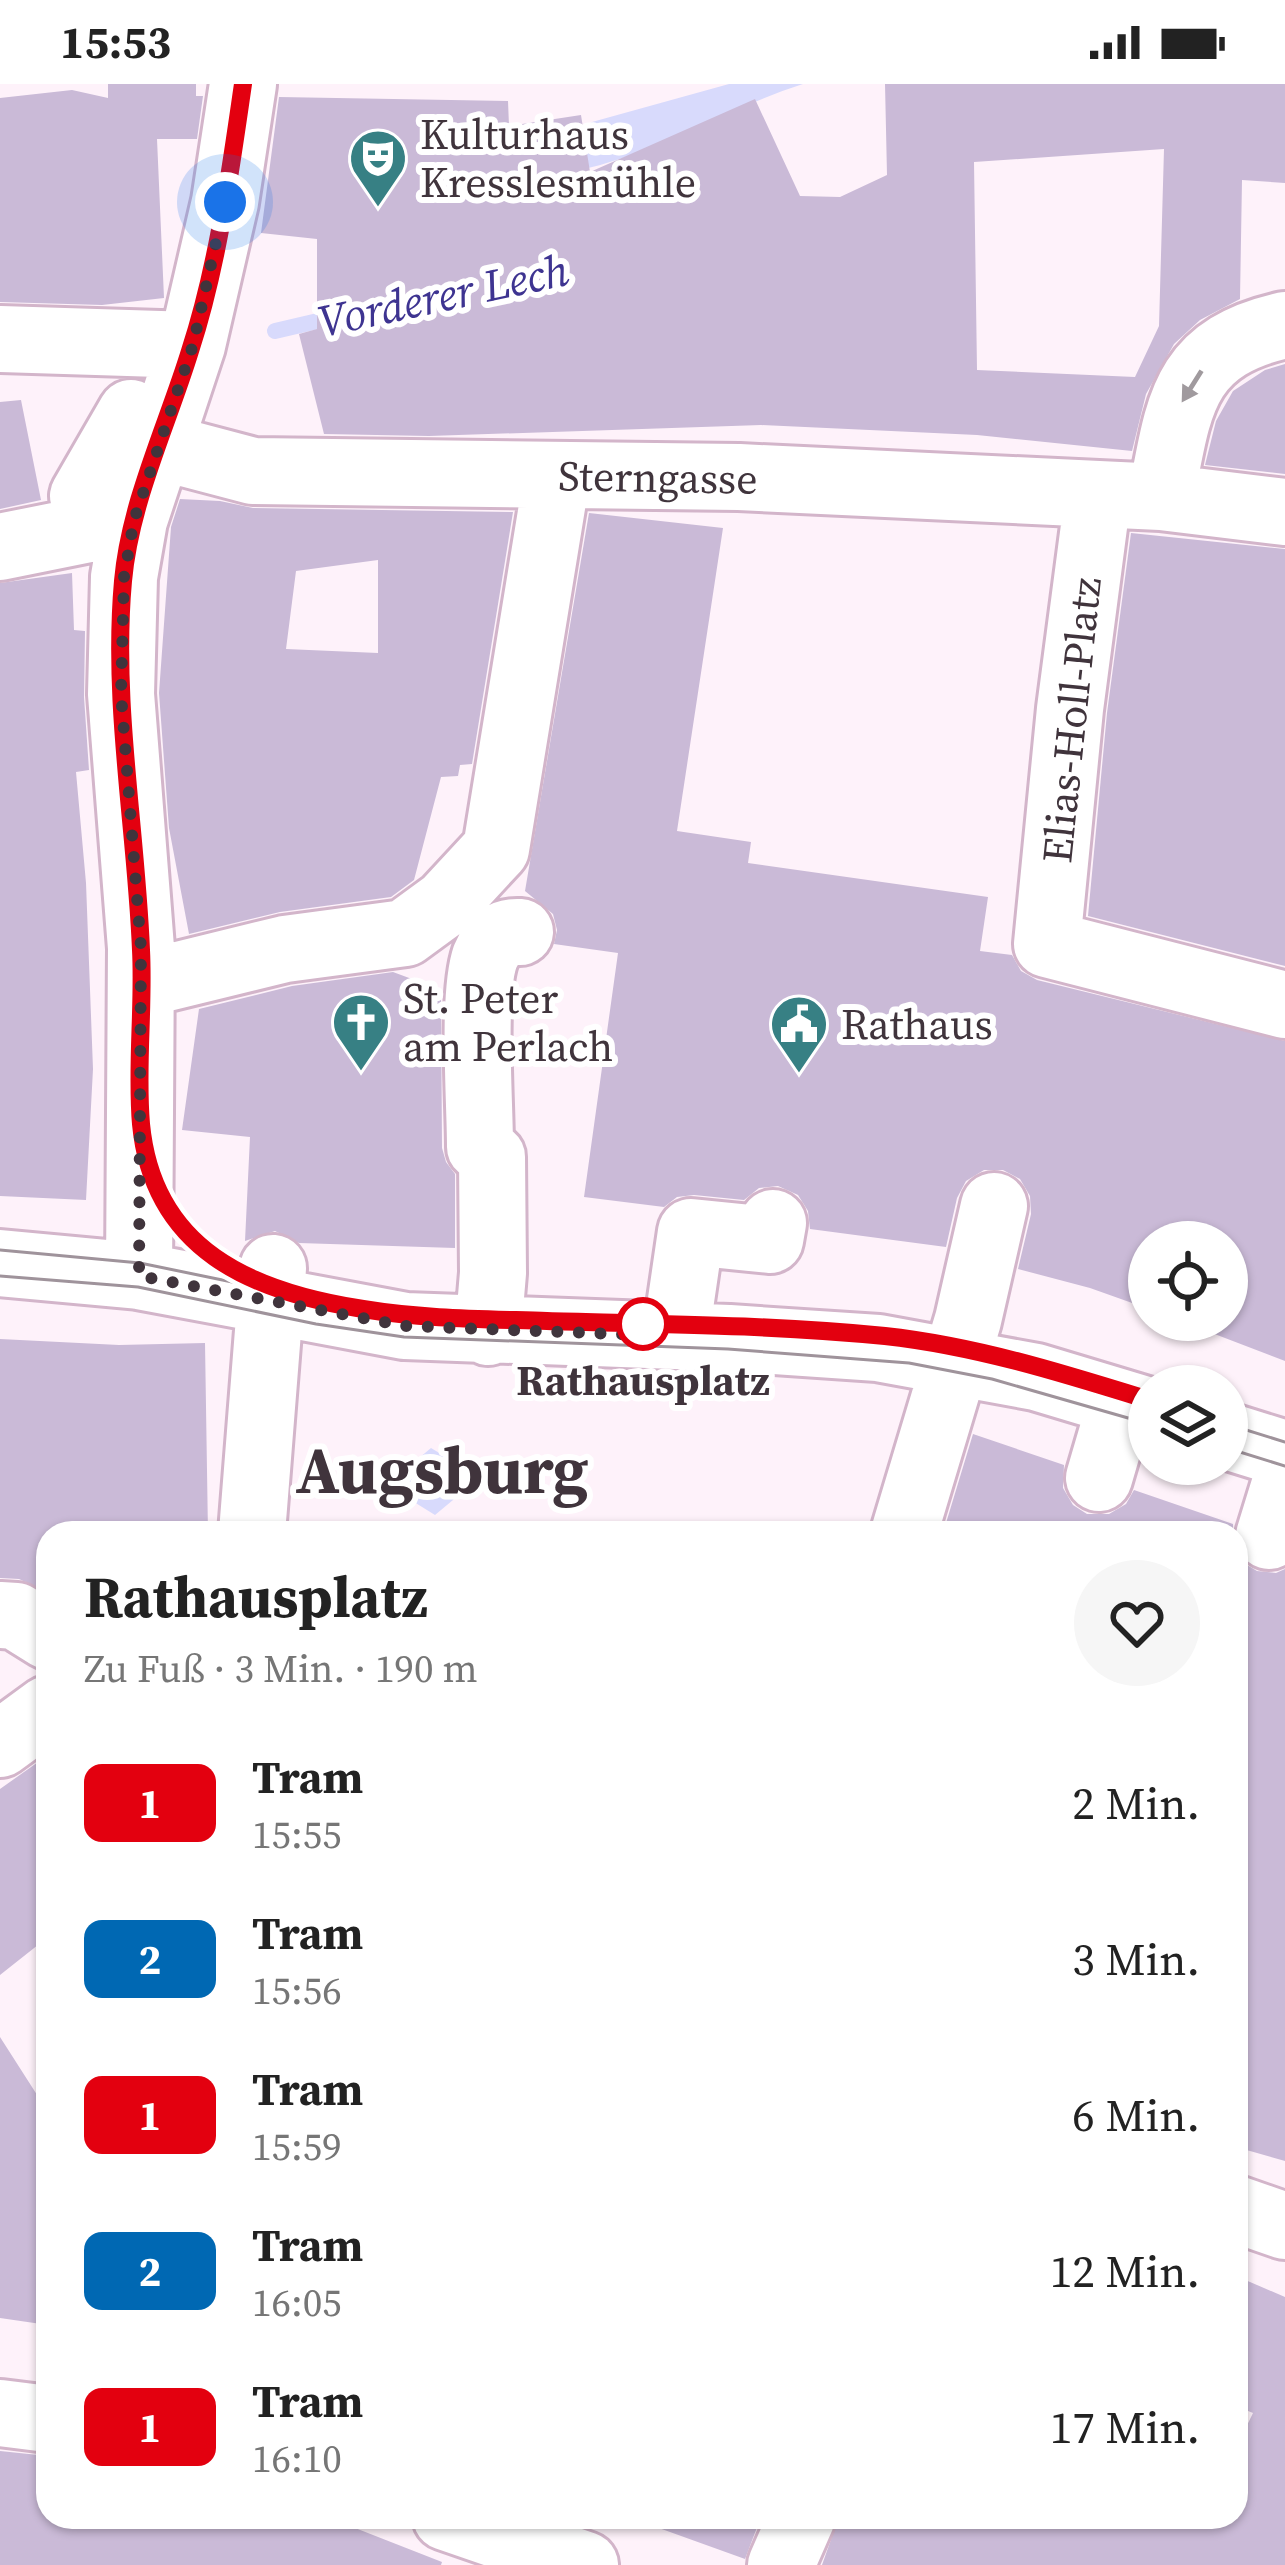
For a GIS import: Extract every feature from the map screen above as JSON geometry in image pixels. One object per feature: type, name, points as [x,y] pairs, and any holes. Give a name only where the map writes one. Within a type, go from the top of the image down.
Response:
[{"type":"street","points":[[139,1276],[142,984],[121,694],[124,577],[109,508],[144,429],[193,345],[225,202],[244,84]]},
{"type":"street","name":"Elias-Holl-Platz","points":[[1285,325],[1224,346],[1196,376],[1130,497],[1070,709],[1047,944],[1285,1005]]},
{"type":"street","points":[[0,339],[193,345]]},
{"type":"street","name":"Sterngasse","points":[[144,429],[253,471],[739,477],[1130,497],[1285,512]]},
{"type":"street","points":[[142,984],[285,950],[404,933],[446,903],[496,849],[557,476]]},
{"type":"street","points":[[0,547],[109,508]]},
{"type":"street","points":[[488,1332],[493,1273],[480,1147],[491,960]]},
{"type":"street","points":[[908,1521],[956,1360],[994,1206]]},
{"type":"street","points":[[679,1314],[691,1232],[770,1240],[773,1223]]},
{"type":"street","points":[[0,1263],[272,1285],[405,1326],[816,1343],[956,1360],[1036,1377],[1128,1405]]},
{"type":"street","points":[[253,1521],[272,1285]]},
{"type":"street","points":[[1099,1478],[1128,1421]]},
{"type":"street","points":[[1248,1443],[1285,1454]]},
{"type":"street","points":[[0,1615],[16,1616],[36,1628]]},
{"type":"street","points":[[0,1744],[36,1718]]},
{"type":"street","points":[[1248,2213],[1285,2226]]},
{"type":"street","points":[[0,2413],[36,2418]]},
{"type":"street","points":[[498,2529],[576,2547]]},
{"type":"street","points":[[781,2565],[797,2529]]},
{"type":"water","points":[[729,84],[803,84],[643,151],[588,168],[583,128],[592,122]]},
{"type":"water","points":[[431,1448],[451,1460],[466,1480],[435,1515],[414,1502],[400,1484],[413,1463]]},
{"type":"building","points":[[108,84],[196,84],[196,96],[203,96],[197,139],[157,139],[164,298],[102,305],[0,302],[0,98],[72,90],[108,98]]},
{"type":"building","points":[[885,84],[1285,84],[1285,183],[1242,180],[1240,299],[1200,320],[1174,344],[1146,394],[1132,451],[977,435],[761,425],[429,436],[324,434],[299,334],[317,329],[317,239],[261,233],[279,97],[508,101],[509,126],[581,115],[590,172],[755,99],[800,196],[840,197],[887,175]],"holes":[[[1164,149],[1159,326],[1135,377],[977,370],[974,162]]]},
{"type":"building","points":[[1285,364],[1285,474],[1205,465],[1216,421],[1233,391],[1265,370]]},
{"type":"building","points":[[21,400],[41,500],[0,509],[0,402]]},
{"type":"building","points":[[180,499],[253,508],[513,512],[472,764],[460,765],[458,776],[441,777],[414,880],[391,897],[280,912],[189,934],[169,828],[159,693],[171,527]],"holes":[[[378,560],[378,653],[286,649],[296,571]]]},
{"type":"building","points":[[589,513],[723,528],[677,831],[751,842],[748,863],[988,897],[980,951],[1012,955],[1021,971],[1037,980],[1285,1041],[1285,1361],[1233,1341],[1248,1341],[1248,1221],[1128,1221],[1128,1302],[1018,1269],[1031,1214],[1030,1196],[1020,1179],[1003,1170],[984,1170],[966,1181],[957,1198],[946,1247],[810,1229],[808,1211],[798,1195],[778,1186],[759,1188],[744,1200],[694,1195],[677,1197],[664,1207],[584,1197],[618,953],[554,944],[553,914],[525,891]]},
{"type":"building","points":[[1131,533],[1285,549],[1285,966],[1088,916],[1107,713]]},
{"type":"building","points":[[72,573],[74,630],[85,631],[89,770],[76,772],[86,883],[93,1069],[86,1200],[0,1196],[0,583]]},
{"type":"building","points":[[393,972],[428,985],[441,999],[442,1148],[455,1174],[455,1248],[299,1243],[275,1231],[245,1241],[250,1137],[182,1130],[199,1009],[292,986]]},
{"type":"building","points":[[0,1339],[119,1345],[205,1343],[208,1521],[36,1521],[36,1587],[0,1578]]},
{"type":"building","points":[[973,1434],[1064,1465],[1063,1488],[1073,1505],[1087,1514],[1109,1514],[1126,1504],[1134,1490],[1224,1521],[947,1521]]},
{"type":"building","points":[[1248,1566],[1276,1573],[1285,1569],[1285,2161],[1248,2150]]},
{"type":"building","points":[[36,1764],[36,1946],[0,1975],[0,1789]]},
{"type":"building","points":[[0,2037],[36,2093],[36,2323],[0,2318]]},
{"type":"building","points":[[1248,2281],[1285,2297],[1285,2565],[822,2565],[835,2529],[1248,2529],[1248,2423],[1253,2413],[1248,2411]]},
{"type":"building","points":[[0,2451],[36,2455],[36,2529],[358,2529],[442,2562],[441,2565],[0,2565]]},
{"type":"building","points":[[662,2529],[756,2529],[745,2559]]},
{"type":"waterway","name":"Vorderer Lech","points":[[275,331],[335,317]]},
{"type":"tram line","points":[[243,84],[225,202],[192,345],[134,520],[124,577],[121,694],[141,948],[141,1125],[161,1196],[198,1245],[252,1278],[321,1301]]},
{"type":"tram line","name":"1","points":[[243,84],[225,202],[193,345],[134,520],[124,577],[121,694],[141,948],[141,1125],[151,1172],[170,1211],[199,1247],[236,1274],[364,1310],[818,1331],[911,1340],[1038,1365],[1128,1393]]},
{"type":"tram line","points":[[0,1250],[140,1263],[237,1283]]},
{"type":"tram line","points":[[0,1276],[138,1287],[404,1337],[728,1349],[909,1363],[992,1379],[1128,1418]]},
{"type":"tram line","points":[[307,1298],[377,1310],[520,1323],[882,1336],[984,1354],[1128,1394]]},
{"type":"tram line","points":[[1248,1431],[1285,1442]]},
{"type":"tram line","points":[[1248,1455],[1285,1466]]},
{"type":"place","name":"Kulturhaus Kresslesmühle","points":[[378,209]]},
{"type":"place","name":"St. Peter am Perlach","points":[[361,1073]]},
{"type":"place","name":"Rathaus","points":[[799,1075]]},
{"type":"place","name":"Rathausplatz","points":[[643,1324]]},
{"type":"district","name":"Augsburg","points":[[442,1470]]},
{"type":"route","points":[[225,202],[193,345],[134,520],[124,577],[121,694],[142,984],[139,1276],[405,1326],[642,1335],[643,1324]]}]
